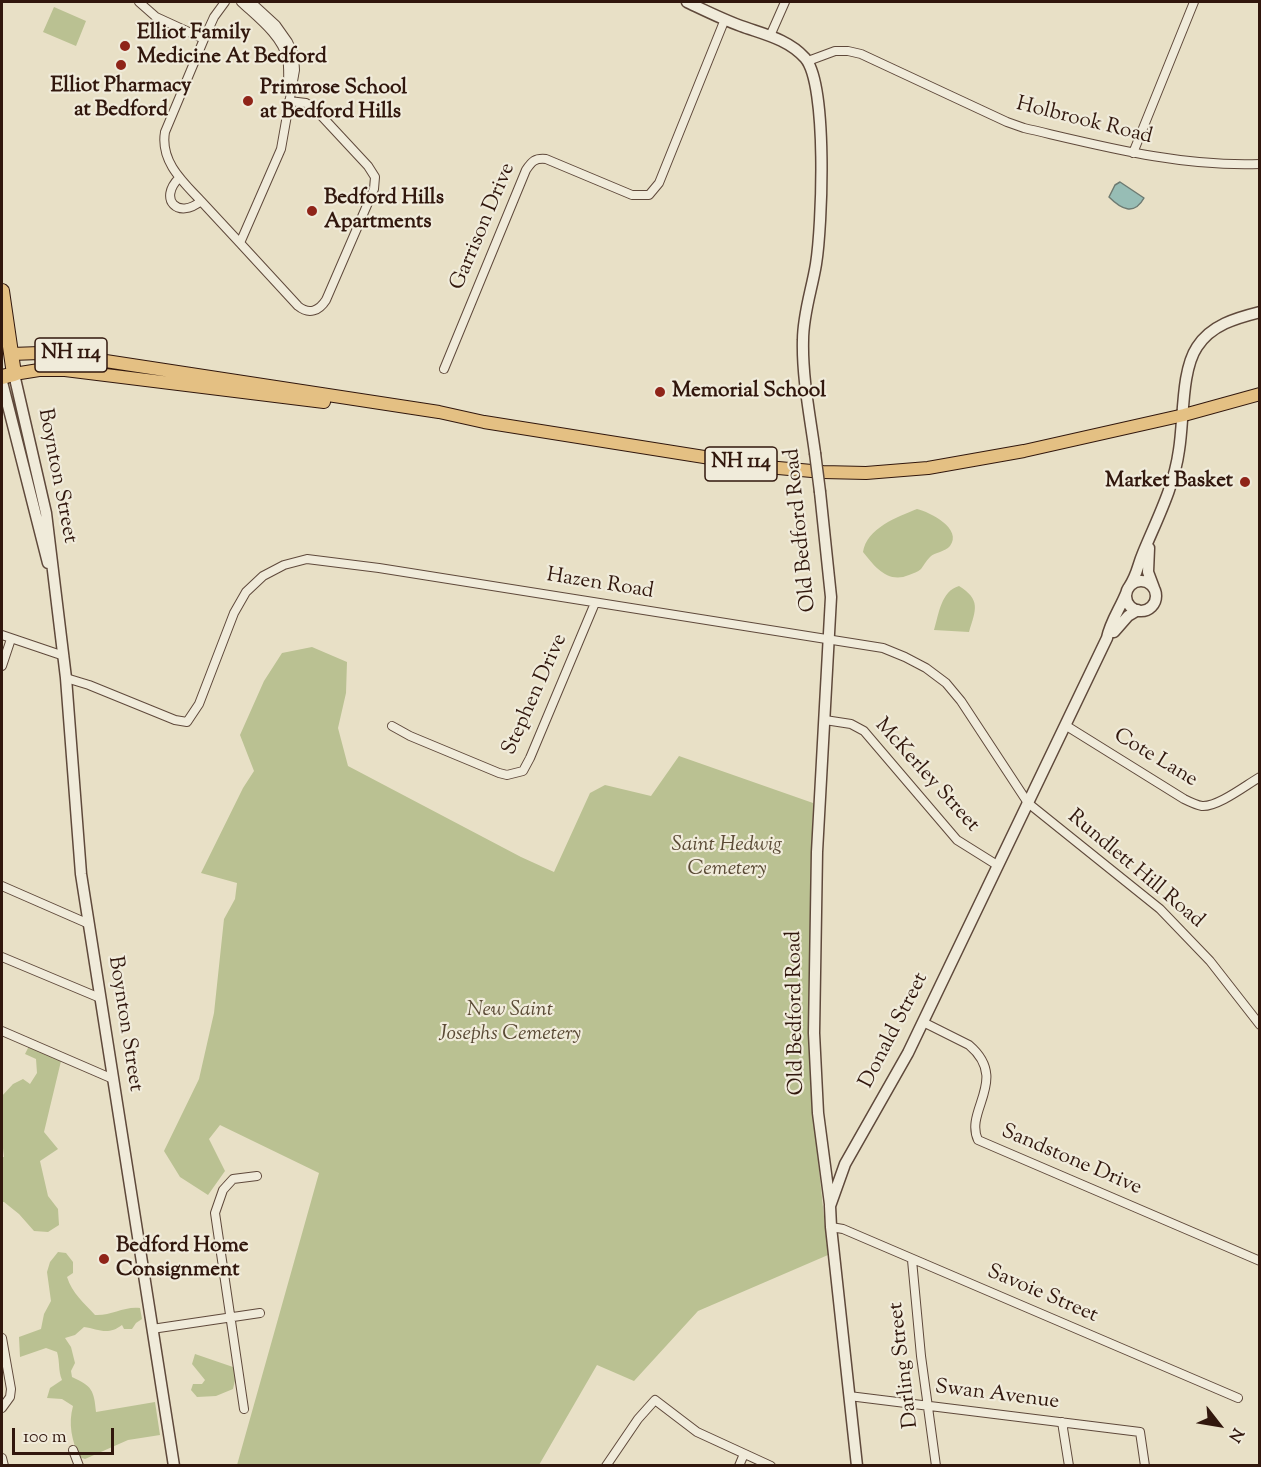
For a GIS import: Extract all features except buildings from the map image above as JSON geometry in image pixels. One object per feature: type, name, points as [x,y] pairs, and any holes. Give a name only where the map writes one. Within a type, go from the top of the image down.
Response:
[{"type":"highway","points":[[2,291],[8,375]]},
{"type":"main road","name":"NH 114","points":[[6,355],[40,353],[74,356],[767,467],[823,472],[895,471],[952,465],[1184,415],[1260,394]]},
{"type":"main road","name":"NH 114","points":[[8,375],[39,370],[65,370],[434,417],[459,417]]},
{"type":"street","points":[[139,2],[156,16],[204,39]]},
{"type":"street","points":[[225,2],[214,17],[164,135],[163,142],[168,160],[179,178],[298,306],[306,311],[315,311],[320,309],[326,300],[374,189],[375,177],[369,166],[315,109],[306,103],[289,101]]},
{"type":"street","points":[[241,2],[282,45],[288,64],[289,101]]},
{"type":"street","points":[[240,243],[281,149],[295,70],[291,47],[276,26],[251,2]]},
{"type":"street","points":[[687,2],[789,44],[808,61]]},
{"type":"street","points":[[770,36],[785,2]]},
{"type":"street","points":[[1133,153],[1194,2]]},
{"type":"street","name":"Garrison Drive","points":[[444,369],[521,181],[532,161],[537,158],[546,159],[632,195],[649,195],[659,183],[724,19]]},
{"type":"street","name":"Holbrook Road","points":[[808,61],[836,51],[848,51],[861,54],[1024,128],[1133,153],[1180,161],[1260,164]]},
{"type":"street","name":"Old Bedford Road","points":[[808,61],[818,99],[821,145],[819,243],[805,317],[804,367],[831,579],[830,640],[819,804],[814,948],[816,1081],[830,1206]]},
{"type":"street","points":[[179,178],[169,192],[175,206],[185,210],[201,201]]},
{"type":"street","name":"Donald Street","points":[[857,1466],[830,1206],[845,1164],[897,1075],[1107,638],[1109,628],[1118,615],[1128,589],[1138,572],[1142,556],[1161,513],[1175,472],[1184,415],[1188,366],[1198,346],[1208,334],[1222,325],[1260,312]]},
{"type":"street","name":"Boynton Street","points":[[8,375],[46,513],[64,656],[77,834],[89,924],[174,1466]]},
{"type":"street","name":"Boynton Street","points":[[2,382],[54,587]]},
{"type":"street","name":"Donald Street","points":[[1107,638],[1128,616],[1138,610],[1147,609],[1154,603],[1154,589],[1148,567],[1150,539]]},
{"type":"street","name":"Hazen Road","points":[[66,678],[175,720],[187,722],[199,704],[234,613],[246,592],[263,576],[284,565],[307,560],[331,561],[883,648],[926,668],[946,683],[961,701],[1028,803]]},
{"type":"street","points":[[1138,610],[1129,605],[1127,601],[1128,589],[1142,581],[1154,589]]},
{"type":"street","name":"Stephen Drive","points":[[392,726],[410,736],[499,773],[507,775],[523,771],[595,603]]},
{"type":"street","points":[[2,635],[64,656]]},
{"type":"street","points":[[2,666],[11,639]]},
{"type":"street","name":"McKerley Street","points":[[825,720],[851,724],[864,730],[957,840],[997,866]]},
{"type":"street","name":"Cote Lane","points":[[1065,725],[1184,799],[1200,806],[1218,802],[1260,777]]},
{"type":"street","name":"Rundlett Hill Road","points":[[1028,803],[1160,909],[1210,961],[1260,1025]]},
{"type":"street","points":[[2,886],[89,924]]},
{"type":"street","points":[[2,957],[100,998]]},
{"type":"street","name":"Sandstone Drive","points":[[923,1022],[969,1045],[983,1063],[986,1086],[974,1132],[978,1140],[1260,1261]]},
{"type":"street","points":[[2,1031],[112,1079]]},
{"type":"street","points":[[825,1169],[834,1169],[845,1164]]},
{"type":"street","points":[[244,1409],[215,1213],[223,1190],[233,1179],[256,1176]]},
{"type":"street","name":"Savoie Street","points":[[831,1227],[843,1230],[1238,1398]]},
{"type":"street","name":"Darling Street","points":[[912,1260],[921,1356],[936,1466]]},
{"type":"street","points":[[152,1329],[260,1312]]},
{"type":"street","points":[[2,1338],[11,1389],[10,1397],[2,1408]]},
{"type":"street","name":"Swan Avenue","points":[[849,1395],[1140,1432],[1145,1466]]},
{"type":"street","points":[[606,1466],[638,1419],[655,1400],[690,1428],[771,1466]]},
{"type":"street","points":[[1062,1422],[1069,1466]]},
{"type":"street","points":[[73,1450],[79,1466]]},
{"type":"street","points":[[739,1466],[744,1454]]},
{"type":"street","points":[[2,1458],[4,1466]]},
{"type":"green space","points":[[54,7],[86,21],[76,46],[43,32]]},
{"type":"green space","points":[[917,509],[943,522],[952,533],[953,540],[948,548],[932,555],[918,571],[901,577],[888,576],[877,568],[863,552],[866,544],[870,536],[884,524]]},
{"type":"green space","points":[[959,586],[974,601],[975,611],[969,632],[934,630],[944,598]]},
{"type":"green space","points":[[312,647],[347,662],[346,693],[338,728],[348,766],[554,872],[590,793],[605,785],[651,796],[679,756],[813,803],[809,989],[811,1093],[828,1255],[698,1311],[634,1381],[597,1365],[539,1465],[237,1465],[319,1173],[220,1125],[209,1139],[225,1171],[208,1195],[180,1177],[164,1151],[199,1079],[214,1013],[224,919],[235,899],[237,883],[201,873],[243,788],[254,771],[240,735],[264,681],[282,653]]},
{"type":"green space","points":[[29,1046],[61,1061],[44,1132],[58,1149],[40,1161],[48,1196],[58,1209],[59,1225],[48,1232],[34,1231],[19,1214],[2,1202],[2,1157],[4,1157],[2,1096],[13,1084],[23,1079],[30,1084],[37,1073],[36,1059],[25,1054]]},
{"type":"green space","points":[[58,1252],[66,1253],[73,1262],[73,1273],[67,1277],[69,1283],[95,1315],[128,1308],[140,1308],[142,1319],[132,1329],[124,1329],[122,1325],[108,1331],[84,1327],[75,1335],[65,1338],[71,1347],[75,1363],[71,1371],[72,1377],[84,1383],[91,1390],[96,1412],[155,1402],[160,1435],[128,1440],[85,1459],[79,1457],[72,1432],[73,1406],[62,1399],[47,1398],[50,1388],[62,1380],[57,1352],[46,1348],[20,1357],[19,1337],[41,1329],[44,1314],[51,1301],[47,1272],[50,1262]]},
{"type":"green space","points":[[195,1354],[233,1367],[236,1376],[233,1389],[216,1396],[197,1397],[191,1390],[193,1384],[202,1384],[205,1380],[192,1364]]},
{"type":"water","points":[[1120,182],[1144,198],[1140,204],[1127,209],[1109,197],[1115,185]]},
{"type":"place","name":"Elliot Family Medicine At Bedford","points":[[125,46]]},
{"type":"place","name":"Elliot Pharmacy at Bedford","points":[[121,65]]},
{"type":"place","name":"Primrose School at Bedford Hills","points":[[248,101]]},
{"type":"place","name":"Bedford Hills Apartments","points":[[312,211]]},
{"type":"place","name":"Memorial School","points":[[660,392]]},
{"type":"place","name":"Market Basket","points":[[1245,482]]},
{"type":"place","name":"Bedford Home Consignment","points":[[104,1259]]},
{"type":"park label","name":"Saint Hedwig Cemetery","points":[[727,858]]},
{"type":"park label","name":"New Saint Josephs Cemetery","points":[[510,1023]]}]
